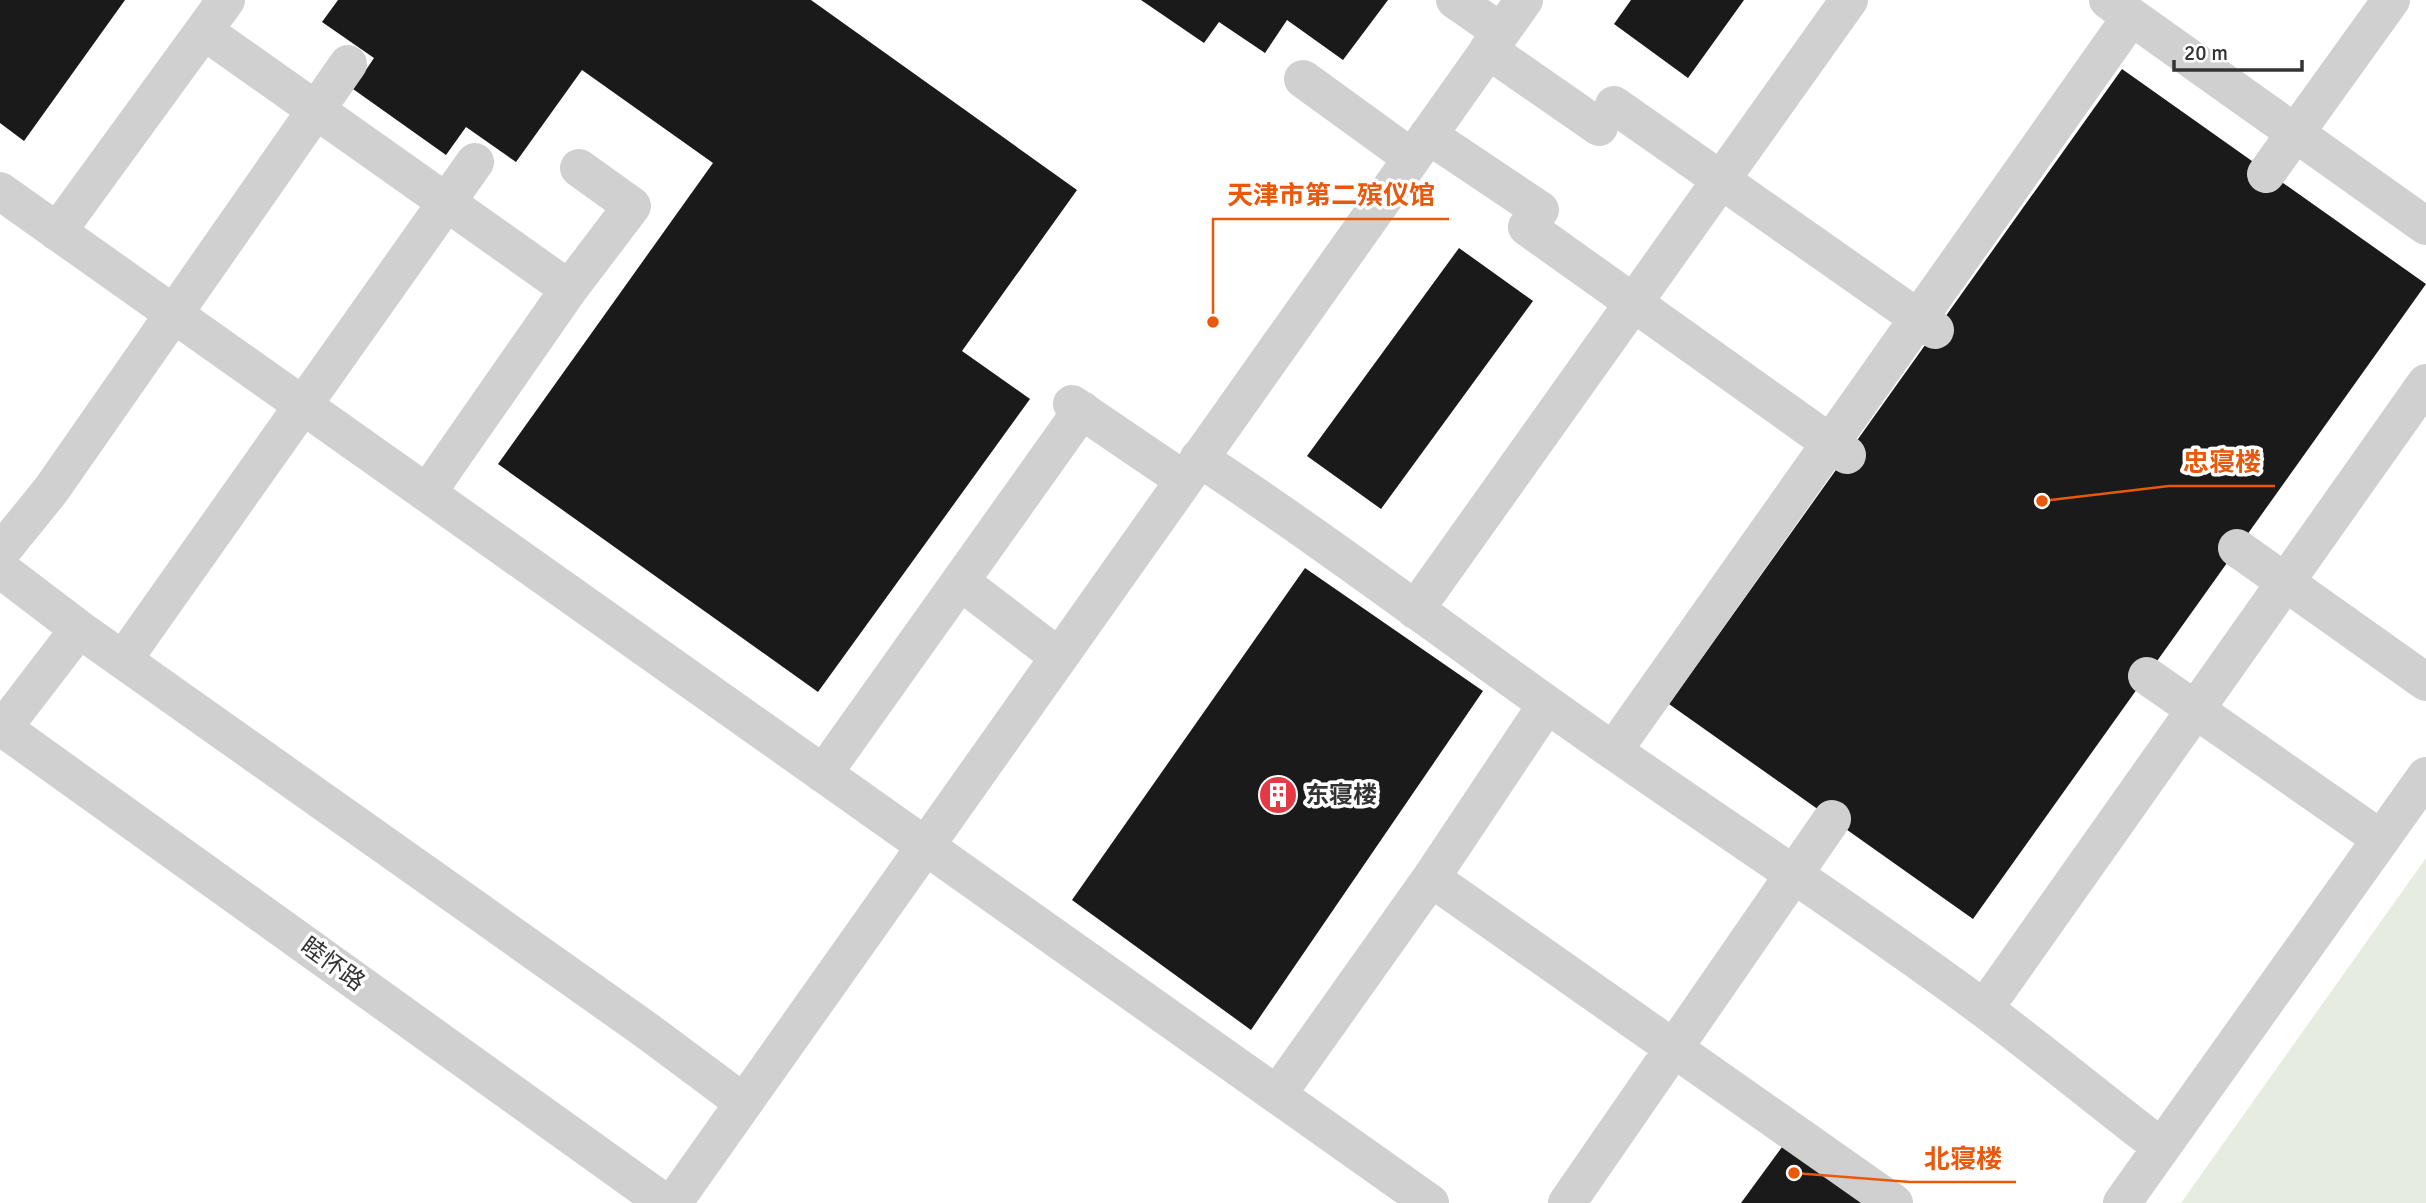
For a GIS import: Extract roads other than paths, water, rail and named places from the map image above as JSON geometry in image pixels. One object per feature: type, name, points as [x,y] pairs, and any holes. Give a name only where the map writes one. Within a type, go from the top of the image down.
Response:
[{"type":"street","points":[[57,232],[226,0]]},
{"type":"street","points":[[1455,0],[1494,41],[1606,116],[1720,181],[1926,324]]},
{"type":"street","points":[[673,1203],[1524,0]]},
{"type":"street","points":[[1415,611],[1849,0]]},
{"type":"street","points":[[2266,174],[2391,0]]},
{"type":"street","points":[[1613,751],[1838,448],[1926,324],[2119,8],[2426,226]]},
{"type":"street","points":[[204,31],[569,289]]},
{"type":"street","points":[[0,554],[51,490],[348,64]]},
{"type":"street","points":[[1303,79],[1420,147],[1534,219],[1633,303],[1838,448]]},
{"type":"street","points":[[123,660],[475,162]]},
{"type":"street","points":[[426,493],[569,289],[632,206],[579,168]]},
{"type":"street","points":[[0,191],[1430,1203]]},
{"type":"street","points":[[1984,1009],[2426,383]]},
{"type":"street","points":[[823,774],[961,582],[1077,407],[1310,532],[1415,611],[1613,751],[1794,873],[1984,1009],[2161,1147]]},
{"type":"street","points":[[2237,548],[2426,682]]},
{"type":"street","points":[[0,569],[79,629],[646,1030],[744,1103]]},
{"type":"street","points":[[961,582],[1059,657]]},
{"type":"street","points":[[1,727],[79,629]]},
{"type":"street","points":[[2147,676],[2381,839]]},
{"type":"street","points":[[1276,1095],[1431,878],[1547,704]]},
{"type":"street","name":"睦怀路","points":[[1,727],[665,1203]]},
{"type":"street","points":[[2122,1203],[2426,776]]},
{"type":"street","points":[[1567,1203],[1832,819]]},
{"type":"street","points":[[1431,878],[1894,1203]]},
{"type":"place","name":"天津市第二殡仪馆","points":[[1213,322]]},
{"type":"place","name":"忠寝楼","points":[[2042,501]]},
{"type":"place","name":"东寝楼","points":[[1278,795]]},
{"type":"place","name":"北寝楼","points":[[1794,1173]]}]
